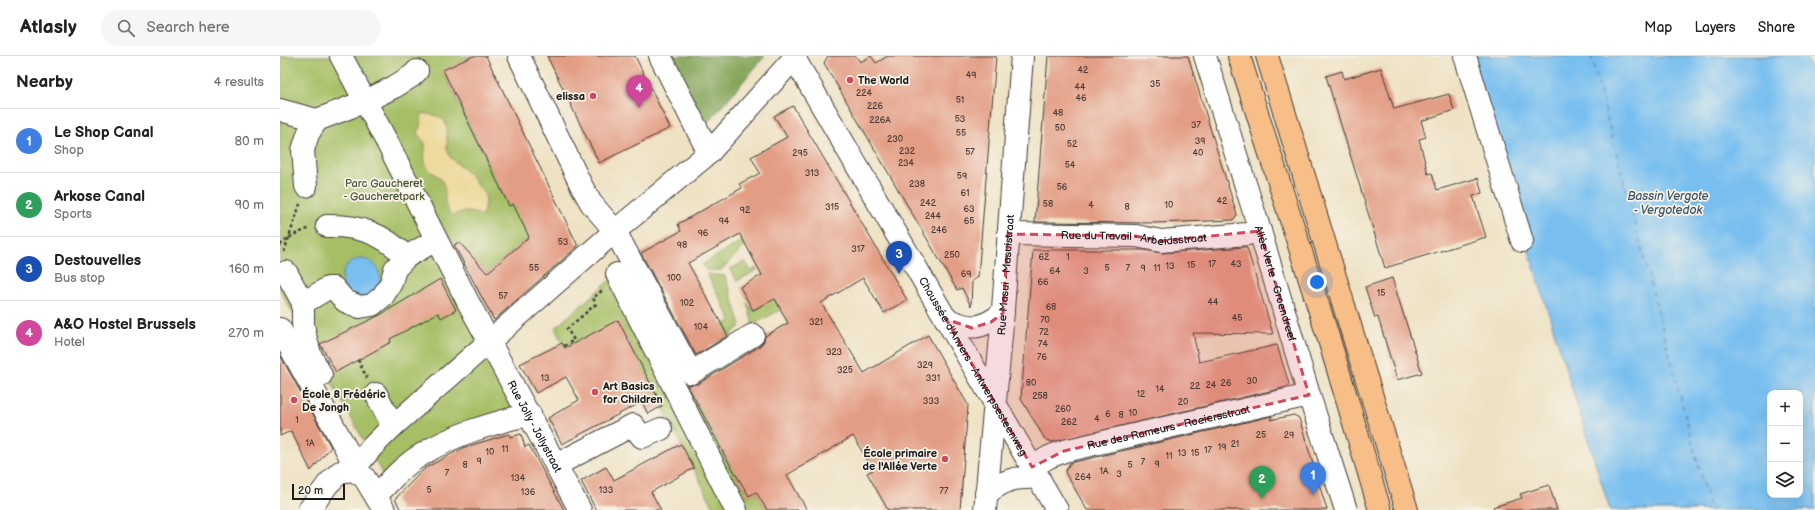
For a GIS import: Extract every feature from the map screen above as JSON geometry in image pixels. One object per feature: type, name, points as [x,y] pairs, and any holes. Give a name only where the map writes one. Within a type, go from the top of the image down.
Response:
[{"type":"main road","points":[[1239,56],[1330,343],[1380,510]]},
{"type":"main road","points":[[1268,56],[1407,510]]},
{"type":"street","name":"Rue Jolly - Jollystraat","points":[[341,56],[366,101],[436,240],[580,510]]},
{"type":"street","points":[[519,56],[581,185],[591,203],[615,231],[691,372],[753,335]]},
{"type":"street","points":[[660,56],[708,154]]},
{"type":"street","name":"Rue Masui - Masuistraat","points":[[986,502],[1003,313],[1022,56]]},
{"type":"street","name":"Allée Verte - Groendreef","points":[[1205,56],[1260,231],[1309,395],[1346,510]]},
{"type":"street","points":[[1465,56],[1522,241]]},
{"type":"street","points":[[309,510],[328,484],[340,472],[358,463],[393,426],[615,231],[708,154],[795,57]]},
{"type":"street","name":"Chaussée d'Anvers - Antwerpsesteenweg","points":[[795,57],[1057,510]]},
{"type":"street","points":[[280,110],[314,116],[366,101],[403,82],[417,71]]},
{"type":"street","points":[[306,186],[303,150],[314,116]]},
{"type":"street","points":[[327,226],[342,226],[364,229],[396,246],[406,257]]},
{"type":"street","name":"Rue du Travail - Arbeidsstraat","points":[[1008,234],[1136,236],[1161,241],[1247,234],[1260,231]]},
{"type":"street","points":[[303,303],[328,288],[334,288],[345,301],[360,307],[372,305],[384,296],[391,283],[395,269],[406,257],[436,240]]},
{"type":"street","points":[[284,265],[303,303],[303,324],[310,354],[364,477],[380,503],[395,476],[421,455],[459,436],[493,423],[530,414]]},
{"type":"street","points":[[617,274],[736,510]]},
{"type":"street","points":[[946,319],[966,327],[978,327],[991,322],[1003,313]]},
{"type":"street","points":[[280,329],[349,454],[358,463]]},
{"type":"street","points":[[376,394],[393,426]]},
{"type":"street","name":"Rue des Rameurs - Roeiersstraat","points":[[1035,473],[1049,457],[1064,451],[1309,395]]},
{"type":"street","points":[[556,465],[633,425],[642,437],[661,429]]},
{"type":"street","name":"Rue Masui - Masuistraat","points":[[986,502],[1001,482],[1022,478],[1035,473]]},
{"type":"path","points":[[284,265],[289,238],[296,219]]},
{"type":"path","points":[[280,245],[289,238]]},
{"type":"path","points":[[564,346],[574,340],[567,329],[596,304],[594,298],[602,291]]},
{"type":"highlighted area","points":[[1260,231],[1309,395],[1064,451],[1032,467],[946,319],[972,328],[991,322],[1003,313],[1008,234],[1136,236],[1161,241]]},
{"type":"green space","name":"Parc Gaucheret - Gaucheretpark","points":[[280,56],[473,56],[443,71],[509,206],[513,204],[529,237],[487,273],[474,259],[450,271],[521,406],[383,475],[280,290]]},
{"type":"green space","points":[[668,56],[765,56],[703,128]]},
{"type":"green space","points":[[751,235],[752,238],[721,270],[706,270],[703,264]]},
{"type":"green space","points":[[745,261],[751,271],[756,268],[757,270],[737,281],[730,269]]},
{"type":"green space","points":[[625,267],[725,456],[748,496],[756,492],[767,510],[715,510],[625,334],[565,348],[555,328]]},
{"type":"green space","points":[[707,274],[725,276],[741,325],[730,336],[694,354],[690,351],[727,331],[723,325],[731,320]]},
{"type":"green space","points":[[770,290],[780,310],[753,325],[747,303],[753,311],[760,307],[756,298]]},
{"type":"sand","points":[[422,113],[437,116],[444,120],[447,128],[447,148],[450,157],[470,175],[485,195],[486,201],[482,216],[467,212],[452,216],[448,211],[445,202],[445,192],[442,180],[427,168],[425,160],[425,143],[417,133],[420,127]]},
{"type":"water","name":"Bassin Vergote - Vergotedok","points":[[1468,56],[1806,56],[1815,86],[1815,510],[1610,510]]},
{"type":"water","points":[[361,259],[374,265],[380,278],[374,291],[361,297],[348,291],[342,278],[348,265]]},
{"type":"building","points":[[473,56],[486,56],[578,246],[494,320],[454,245],[459,242],[487,273],[529,237],[513,204],[509,206],[443,70]]},
{"type":"building","points":[[547,56],[635,56],[670,128],[599,163]]},
{"type":"building","points":[[828,56],[856,56],[860,62],[871,56],[876,63],[888,56],[996,56],[978,277],[972,281],[971,306],[962,288],[957,290],[824,63]]},
{"type":"building","points":[[1048,56],[1188,56],[1237,215],[1233,220],[1155,223],[1035,222]]},
{"type":"building","points":[[1381,68],[1394,109],[1449,94],[1454,110],[1421,121],[1426,137],[1419,139],[1428,174],[1432,173],[1437,190],[1478,178],[1482,193],[1473,196],[1486,237],[1385,268],[1326,76],[1342,71],[1344,79]]},
{"type":"building","points":[[793,106],[907,300],[884,313],[863,278],[821,303],[864,373],[928,335],[968,405],[960,510],[888,510],[867,473],[873,470],[853,436],[787,475],[807,510],[767,510],[756,492],[749,496],[726,458],[687,384],[698,384],[760,346],[764,341],[765,336],[788,323],[775,299],[753,310],[740,287],[762,275],[740,234],[688,263],[728,336],[696,355],[641,253],[681,231],[678,224],[742,188],[739,184],[760,173],[751,157],[787,137],[774,116]]},
{"type":"building","points":[[1247,248],[1273,334],[1193,333],[1199,362],[1277,345],[1289,384],[1287,387],[1052,442],[1045,439],[1021,399],[1033,250],[1144,250],[1162,253]]},
{"type":"building","points":[[1392,278],[1422,373],[1397,380],[1378,317],[1375,318],[1365,287]]},
{"type":"building","points":[[440,279],[456,310],[441,318],[438,313],[390,339],[391,342],[336,372],[320,344],[380,315]]},
{"type":"building","points":[[618,320],[662,406],[648,414],[642,402],[562,444],[548,418],[579,400],[566,377],[536,393],[520,364],[562,343],[565,348]]},
{"type":"building","points":[[280,355],[331,447],[311,471],[291,431],[280,436]]},
{"type":"building","points":[[1294,415],[1299,418],[1327,510],[1087,510],[1065,472],[1070,463],[1272,416],[1270,420]]},
{"type":"building","points":[[509,434],[510,437],[521,434],[525,447],[529,445],[564,510],[401,510],[395,499],[425,468],[465,447]]},
{"type":"building","points":[[681,444],[694,468],[651,492],[661,510],[596,510],[581,481],[606,467],[614,480]]},
{"type":"building","points":[[1549,485],[1557,510],[1494,510],[1493,507],[1522,498],[1520,494]]},
{"type":"ferry route","points":[[1591,56],[1710,510]]},
{"type":"place","name":"The World","points":[[850,80]]},
{"type":"place","name":"elissa","points":[[593,96]]},
{"type":"place","name":"A&O Hostel Brussels","points":[[639,108]]},
{"type":"place","name":"Destouvelles","points":[[899,274]]},
{"type":"place","name":"Art Basics for Children","points":[[595,392]]},
{"type":"place","name":"École 8 Frédéric De Jongh","points":[[294,400]]},
{"type":"place","name":"École primaire de l'Allée Verte","points":[[945,459]]},
{"type":"place","name":"Le Shop Canal","points":[[1313,495]]},
{"type":"place","name":"Arkose Canal","points":[[1262,499]]}]
